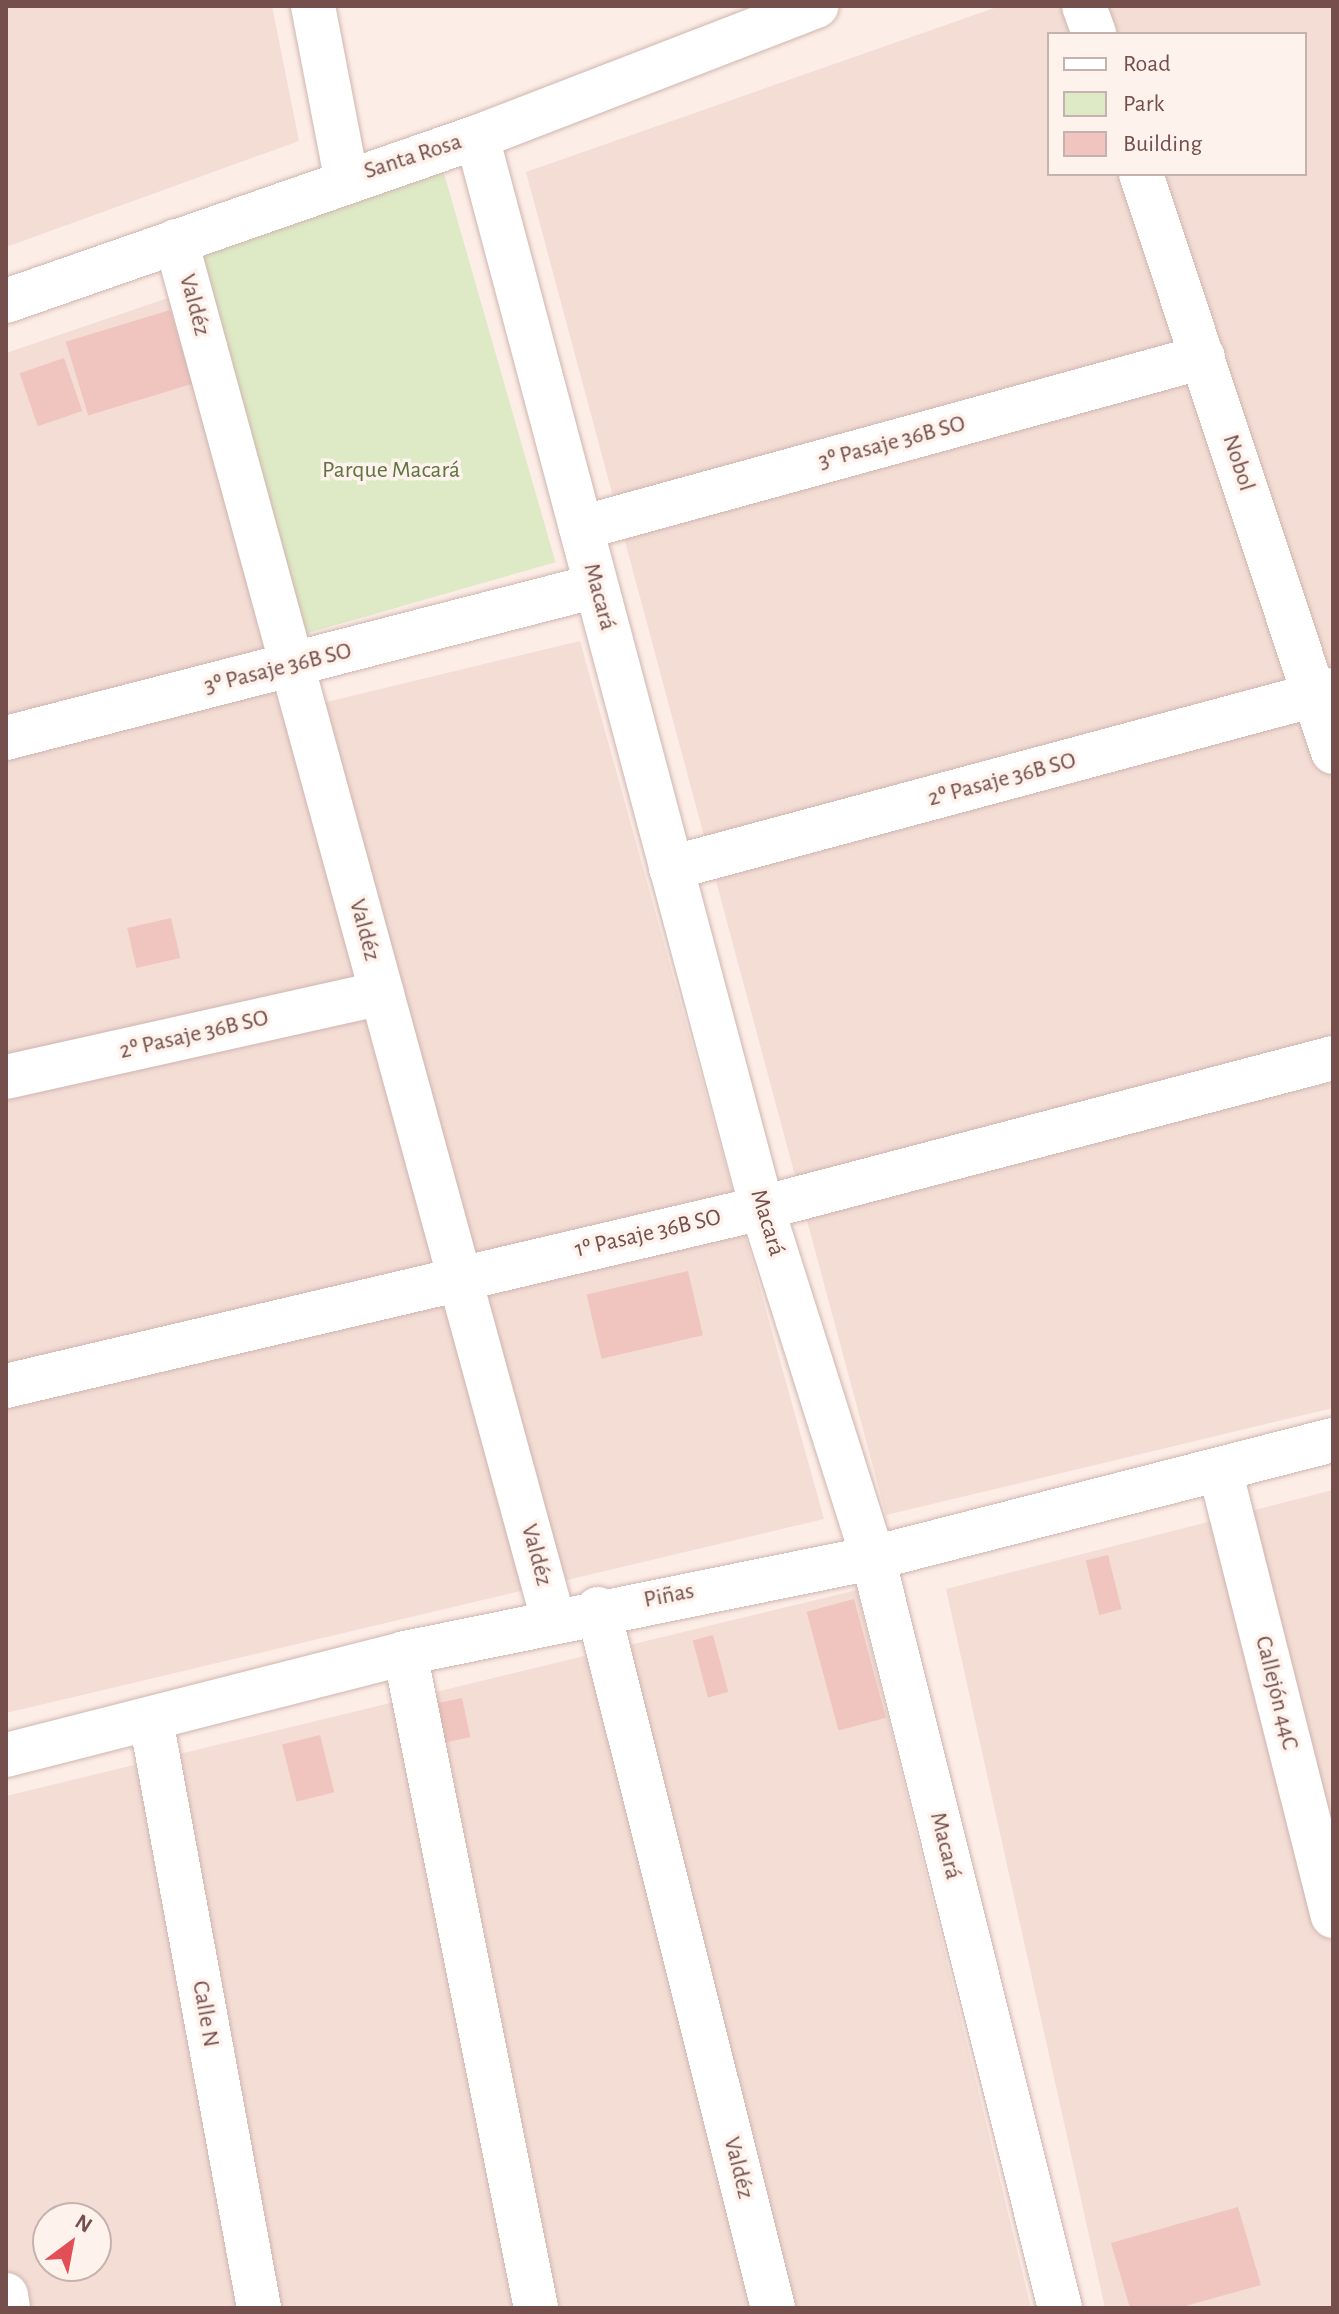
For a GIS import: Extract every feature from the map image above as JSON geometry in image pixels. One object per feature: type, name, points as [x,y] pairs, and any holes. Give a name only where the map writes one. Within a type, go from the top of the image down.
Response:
[{"type":"street","points":[[313,6],[346,178]]},
{"type":"street","name":"Santa Rosa","points":[[6,301],[346,178],[477,137],[817,6]]},
{"type":"street","points":[[1084,6],[1093,32]]},
{"type":"street","name":"Macará","points":[[477,137],[762,1208],[873,1558],[1060,2308]]},
{"type":"street","name":"Nobol","points":[[1142,176],[1324,693],[1333,752]]},
{"type":"street","name":"Valdéz","points":[[176,241],[553,1619]]},
{"type":"street","name":"3º Pasaje 36B SO","points":[[581,528],[1203,357]]},
{"type":"street","name":"3º Pasaje 36B SO","points":[[6,738],[596,586]]},
{"type":"street","name":"2º Pasaje 36B SO","points":[[671,868],[1324,693]]},
{"type":"street","name":"2º Pasaje 36B SO","points":[[6,1077],[382,993]]},
{"type":"street","name":"1º Pasaje 36B SO","points":[[6,1386],[762,1208],[1333,1058]]},
{"type":"street","name":"Piñas","points":[[6,1755],[405,1653],[553,1619],[873,1558],[1333,1440]]},
{"type":"street","name":"Callejón 44C","points":[[1220,1470],[1333,1916]]},
{"type":"street","name":"Valdéz","points":[[598,1609],[773,2308]]},
{"type":"street","points":[[405,1653],[536,2308]]},
{"type":"street","name":"Calle N","points":[[151,1720],[259,2308]]},
{"type":"street","points":[[6,2295],[8,2308]]},
{"type":"shaded area","points":[[6,6],[272,6],[299,141],[6,247]]},
{"type":"shaded area","points":[[1000,6],[1333,6],[1333,1408],[886,1515],[526,172]]},
{"type":"shaded area","points":[[171,297],[281,713],[580,641],[824,1519],[6,1713],[6,353]]},
{"type":"shaded area","points":[[1333,1490],[1333,2308],[1105,2308],[946,1589]]},
{"type":"shaded area","points":[[857,1590],[1031,2308],[6,2308],[6,1796]]},
{"type":"green space","name":"Parque Macará","points":[[443,170],[555,562],[306,634],[194,241]]},
{"type":"building","points":[[170,310],[193,384],[88,416],[66,342]]},
{"type":"building","points":[[64,358],[82,411],[38,426],[20,373]]},
{"type":"building","points":[[171,918],[180,958],[136,968],[127,928]]},
{"type":"building","points":[[688,1271],[703,1335],[602,1359],[587,1294]]},
{"type":"building","points":[[1108,1555],[1122,1609],[1099,1615],[1086,1561]]},
{"type":"building","points":[[854,1599],[886,1718],[839,1730],[807,1612]]},
{"type":"building","points":[[713,1635],[728,1692],[708,1697],[693,1640]]},
{"type":"building","points":[[462,1698],[470,1737],[442,1743],[434,1704]]},
{"type":"building","points":[[320,1735],[334,1792],[296,1802],[282,1744]]},
{"type":"building","points":[[1238,2207],[1261,2285],[1178,2308],[1130,2308],[1111,2243]]}]
